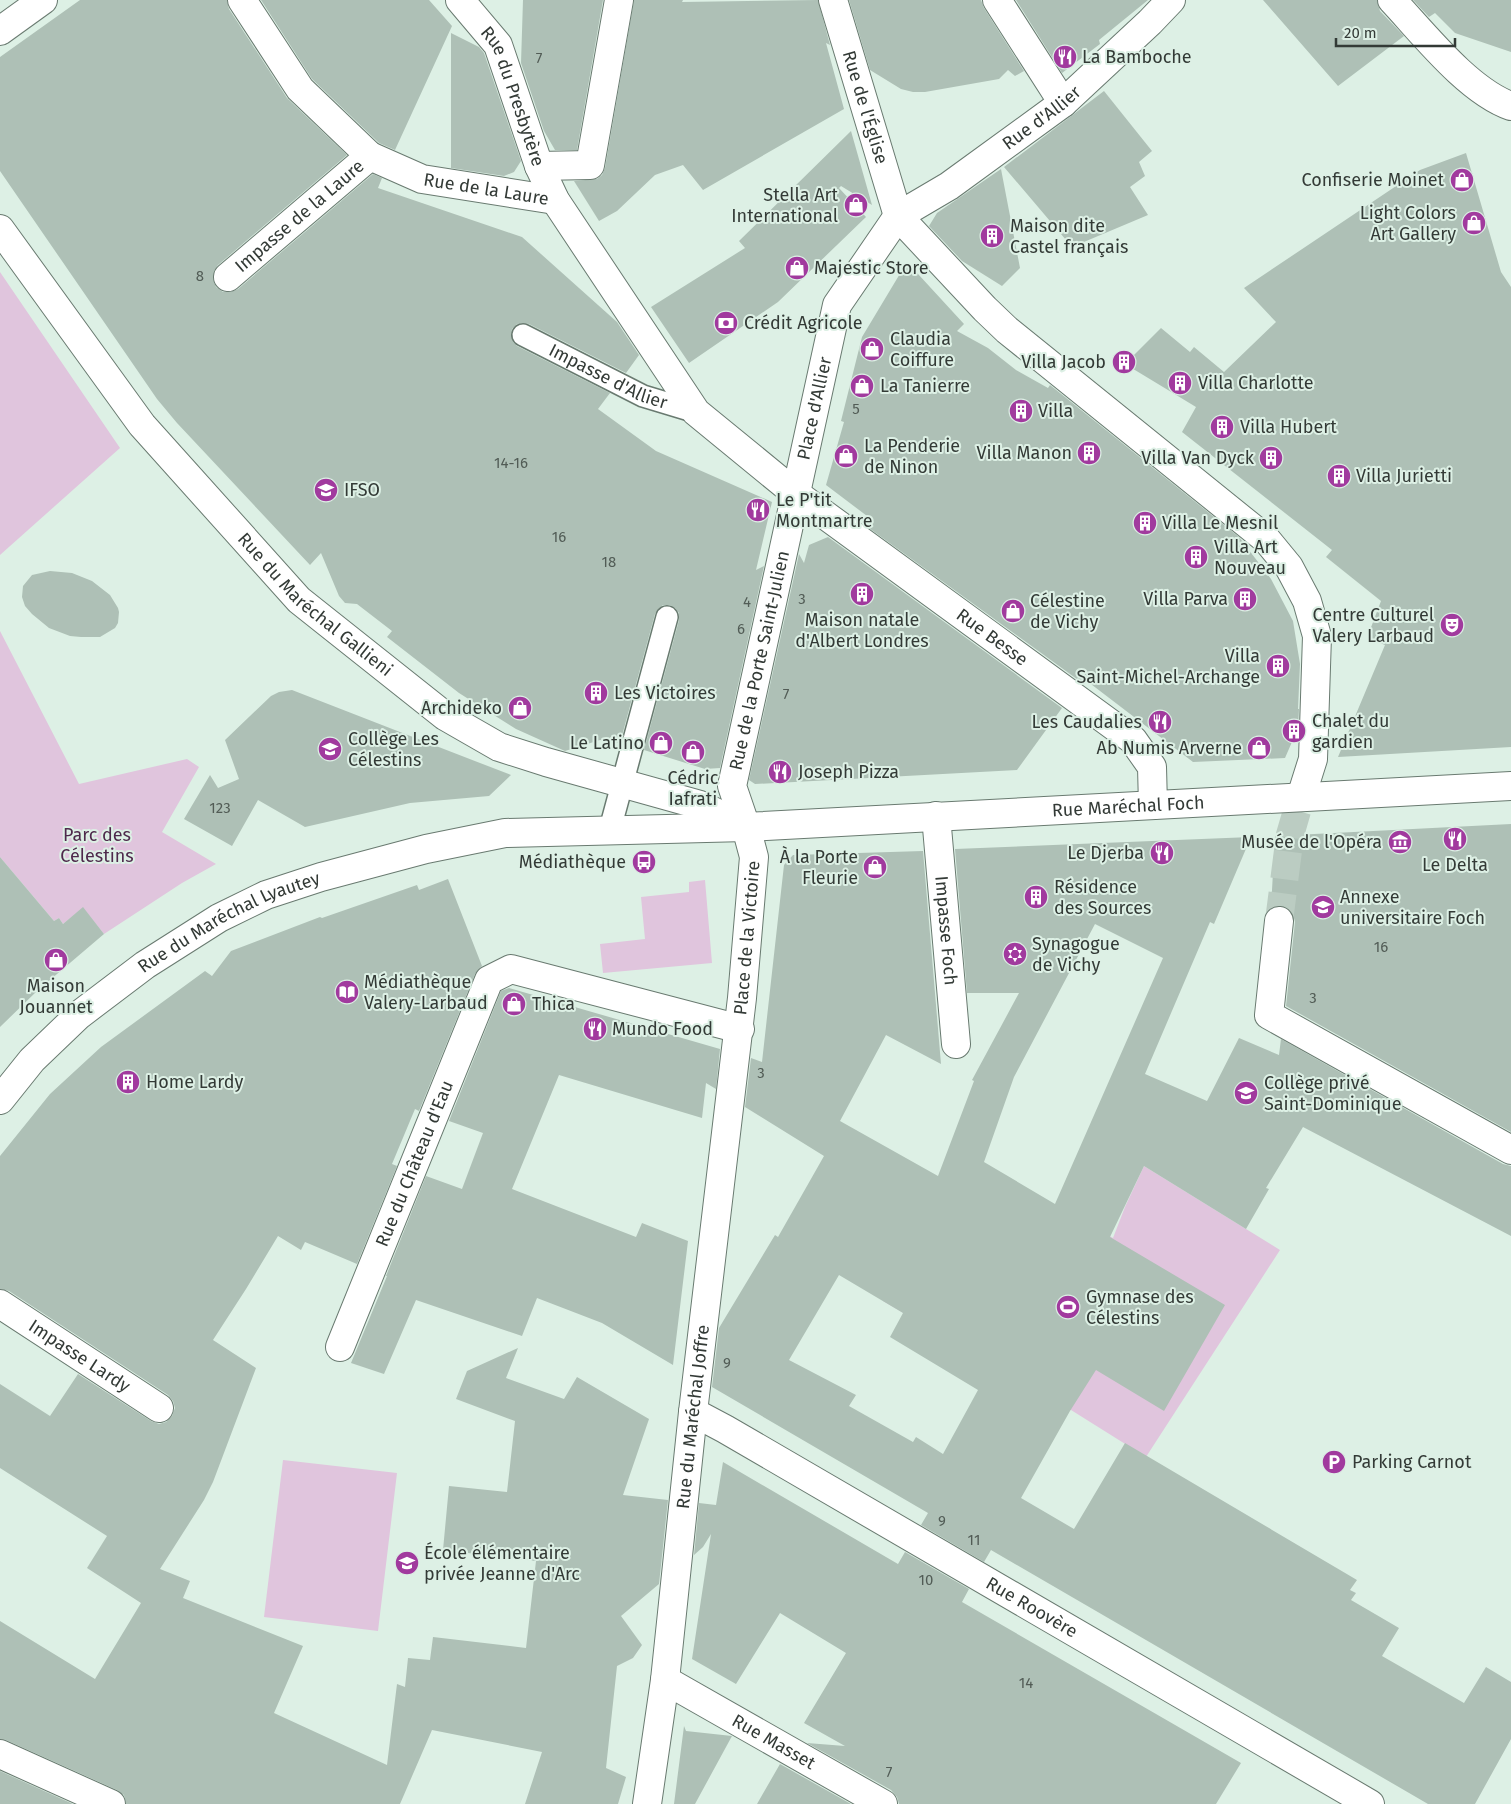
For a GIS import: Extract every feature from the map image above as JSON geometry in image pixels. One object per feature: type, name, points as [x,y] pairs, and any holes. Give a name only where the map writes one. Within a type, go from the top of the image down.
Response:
[{"type":"street","points":[[0,31],[43,0]]},
{"type":"street","name":"Rue de la Laure","points":[[242,0],[300,89],[370,156],[422,179],[555,200],[696,412]]},
{"type":"street","points":[[539,166],[590,165],[619,0]]},
{"type":"street","name":"Rue de l'Église","points":[[833,0],[898,216]]},
{"type":"street","points":[[997,0],[1063,103]]},
{"type":"street","name":"Rue d'Allier","points":[[898,216],[949,186],[1063,103],[1171,0]]},
{"type":"street","points":[[1392,0],[1444,56],[1476,86],[1511,106]]},
{"type":"street","name":"Rue du Presbytère","points":[[466,2],[498,45],[539,166],[555,200]]},
{"type":"street","name":"Impasse de la Laure","points":[[228,277],[370,156]]},
{"type":"street","points":[[898,216],[1007,330],[1266,539],[1289,567],[1307,601],[1317,636],[1313,759],[1301,797]]},
{"type":"street","name":"Place d'Allier","points":[[696,412],[795,493],[837,305],[898,216]]},
{"type":"street","name":"Rue du Maréchal Gallieni","points":[[0,228],[142,425],[299,600],[445,716],[499,747],[700,805],[746,826]]},
{"type":"street","name":"Rue Besse","points":[[795,493],[1133,740],[1152,767],[1152,805]]},
{"type":"street","name":"Rue de la Porte Saint-Julien","points":[[746,826],[732,786],[795,493]]},
{"type":"street","name":"Rue Maréchal Foch","points":[[746,826],[1511,786]]},
{"type":"street","name":"Impasse Foch","points":[[936,816],[956,1044]]},
{"type":"street","points":[[610,829],[746,826]]},
{"type":"street","name":"Place de la Victoire","points":[[489,980],[511,969],[740,1029],[754,858],[746,826]]},
{"type":"street","name":"Rue du Maréchal Lyautey","points":[[0,1100],[32,1060],[79,1015],[145,965],[219,918],[266,895],[321,877],[426,849],[506,833],[610,829]]},
{"type":"street","points":[[1279,920],[1269,1015],[1511,1150]]},
{"type":"street","name":"Rue du Château d'Eau","points":[[340,1347],[489,980]]},
{"type":"street","name":"Rue du Maréchal Joffre","points":[[647,1804],[665,1680],[693,1412],[729,1102],[740,1029]]},
{"type":"street","name":"Impasse Lardy","points":[[0,1304],[160,1408]]},
{"type":"street","name":"Rue Roovère","points":[[693,1412],[1370,1804]]},
{"type":"street","name":"Rue Masset","points":[[665,1680],[883,1804]]},
{"type":"street","points":[[0,1754],[111,1804]]},
{"type":"lane","name":"Impasse d'Allier","points":[[523,335],[643,396],[696,412]]},
{"type":"lane","points":[[610,829],[667,617]]},
{"type":"green space","points":[[0,272],[120,448],[0,555]]},
{"type":"green space","name":"Parc des Célestins","points":[[0,631],[79,784],[187,759],[199,767],[162,832],[216,864],[182,883],[104,934],[83,908],[63,924],[59,918],[54,921],[0,857]]},
{"type":"green space","points":[[705,880],[712,963],[603,973],[600,944],[645,939],[641,897],[689,892],[689,882]]},
{"type":"green space","name":"Gymnase des Célestins","points":[[1144,1166],[1280,1250],[1146,1457],[1071,1410],[883,1301],[1057,1205],[1113,1238]]},
{"type":"green space","points":[[283,1460],[397,1473],[378,1631],[264,1617]]},
{"type":"building","points":[[80,0],[227,0],[229,9],[287,98],[347,155],[218,265],[214,271],[213,279],[216,287],[223,292],[238,289],[373,174],[382,178],[378,188],[522,237],[617,322],[639,355],[626,373],[529,324],[523,323],[517,324],[512,329],[513,342],[517,346],[610,393],[598,409],[656,451],[772,502],[756,570],[764,566],[720,768],[705,769],[644,750],[679,620],[679,613],[675,608],[670,605],[663,605],[655,614],[620,743],[600,740],[565,751],[516,729],[459,693],[387,637],[392,631],[357,604],[345,603],[339,596],[321,553],[310,565],[177,423],[157,399],[0,171],[0,57]]},
{"type":"building","points":[[261,0],[429,0],[452,26],[395,150],[379,143],[312,79]]},
{"type":"building","points":[[523,0],[603,0],[577,150],[555,150],[544,131],[521,63]]},
{"type":"building","points":[[634,0],[683,0],[682,2],[818,0],[830,45],[826,43],[844,109],[703,190],[683,165],[655,175],[617,211],[599,221],[574,181],[597,179],[602,175],[605,168]]},
{"type":"building","points":[[849,0],[981,0],[984,8],[1024,71],[1015,76],[1008,70],[999,79],[925,92],[901,89],[870,70]]},
{"type":"building","points":[[1016,0],[1148,0],[1099,40],[1100,44],[1062,73]]},
{"type":"building","points":[[1263,0],[1377,0],[1380,11],[1404,36],[1338,86]]},
{"type":"building","points":[[1413,0],[1511,0],[1511,52],[1455,33],[1435,13],[1429,17]]},
{"type":"building","points":[[451,33],[479,47],[484,53],[521,161],[514,172],[504,176],[451,168]]},
{"type":"building","points":[[1104,91],[1152,151],[1139,162],[1145,176],[1130,187],[1148,215],[1072,247],[1004,167]]},
{"type":"building","points":[[851,131],[872,205],[841,186],[839,188],[866,217],[778,302],[689,363],[651,307],[745,248],[739,241]]},
{"type":"building","points":[[1466,153],[1501,272],[1511,287],[1511,747],[1338,757],[1385,645],[1367,638],[1381,601],[1326,557],[1332,550],[1182,432],[1196,407],[1125,364],[1161,328],[1190,352],[1194,347],[1224,372],[1276,322],[1244,288],[1420,170]]},
{"type":"building","name":"Maison dite Castel français","points":[[1001,169],[1020,268],[1002,286],[962,261],[929,226],[937,213]]},
{"type":"building","points":[[907,262],[964,324],[957,331],[988,348],[1016,370],[1048,388],[1050,385],[1239,537],[1271,579],[1293,621],[1300,664],[1298,728],[1285,758],[1193,762],[1083,678],[1081,682],[862,523],[871,519],[826,485],[844,422],[841,421],[862,337]]},
{"type":"building","points":[[828,537],[1062,708],[1017,770],[755,784],[749,780],[799,554],[804,563],[809,545]]},
{"type":"building","points":[[50,571],[72,573],[92,581],[110,595],[119,612],[118,623],[115,628],[100,637],[70,636],[49,628],[32,614],[25,606],[22,597],[23,586],[32,575]]},
{"type":"building","name":"Collège Les Célestins","points":[[292,690],[511,775],[489,796],[410,803],[305,827],[258,800],[232,846],[184,819],[210,775],[218,788],[239,779],[225,740],[271,696],[279,692]]},
{"type":"building","points":[[1511,824],[1511,1132],[1286,1006],[1295,922],[1293,914],[1288,908],[1280,905],[1271,908],[1275,836]]},
{"type":"building","points":[[1251,837],[1214,924],[1210,922],[1145,1074],[1207,1101],[1239,1038],[1279,1055],[1281,1039],[1503,1164],[1511,1166],[1511,1236],[1303,1127],[1266,1188],[1269,1189],[1246,1229],[1144,1166],[1110,1237],[1225,1305],[1164,1411],[1096,1370],[1070,1411],[1021,1498],[1074,1529],[1125,1443],[1357,1580],[1350,1590],[1356,1593],[1351,1600],[1399,1628],[1382,1656],[1464,1703],[1486,1667],[1511,1682],[1511,1739],[1475,1804],[1428,1804],[991,1550],[984,1562],[921,1525],[928,1513],[712,1387],[719,1328],[775,1235],[778,1237],[824,1156],[745,1107],[751,1058],[762,1062],[784,865],[793,855],[923,851],[941,1064],[886,1035],[840,1121],[938,1176],[974,1081],[972,1080],[1019,993],[967,993],[955,849]],"holes":[[[1095,924],[1163,958],[1055,1204],[984,1162],[1014,1077]],[[839,1275],[903,1313],[890,1337],[978,1390],[943,1454],[916,1437],[913,1442],[849,1406],[856,1395],[789,1360]]]},
{"type":"building","points":[[0,857],[54,921],[59,918],[63,924],[83,907],[104,934],[37,991],[0,1027]]},
{"type":"building","points":[[448,879],[482,966],[475,974],[419,1111],[415,1109],[392,1164],[397,1166],[357,1264],[305,1242],[301,1250],[278,1236],[213,1340],[256,1368],[213,1482],[204,1500],[160,1569],[190,1581],[183,1598],[303,1646],[274,1713],[387,1765],[397,1684],[405,1687],[408,1658],[430,1660],[433,1637],[526,1648],[536,1561],[443,1550],[449,1486],[507,1492],[515,1421],[456,1399],[467,1371],[518,1348],[506,1378],[564,1399],[577,1377],[649,1419],[623,1495],[668,1500],[659,1584],[621,1616],[642,1645],[633,1658],[617,1666],[606,1768],[626,1777],[618,1804],[525,1804],[542,1752],[432,1730],[400,1804],[126,1804],[124,1795],[117,1790],[0,1739],[0,1621],[95,1679],[141,1603],[87,1568],[107,1536],[0,1468],[0,1384],[50,1416],[78,1374],[151,1421],[159,1424],[166,1422],[172,1416],[175,1408],[173,1401],[168,1395],[9,1291],[0,1289],[0,1156],[50,1094],[101,1047],[205,971],[212,976],[231,951],[320,917],[322,918],[417,885],[419,890]]},
{"type":"building","points":[[509,988],[720,1049],[716,1089],[706,1083],[702,1118],[559,1075],[512,1189],[636,1237],[642,1223],[688,1241],[673,1365],[602,1323],[537,1298],[522,1336],[416,1300],[384,1374],[351,1363],[426,1176],[462,1189],[483,1133],[449,1121],[501,991]]},
{"type":"building","points":[[723,1462],[898,1564],[905,1552],[969,1589],[962,1602],[1241,1763],[1216,1804],[899,1804],[897,1797],[891,1790],[807,1743],[845,1746],[804,1723],[846,1653],[780,1613],[736,1684],[692,1659],[711,1534],[703,1547],[694,1555],[699,1503],[716,1505]]},
{"type":"building","points":[[684,1726],[686,1731],[732,1736],[695,1804],[674,1804]]},
{"type":"building","points":[[780,1764],[851,1804],[757,1804]]},
{"type":"building","points":[[0,1771],[73,1804],[0,1804]]},
{"type":"tunnel","points":[[1279,921],[1290,835],[1301,797]]},
{"type":"place","name":"La Bamboche","points":[[1065,57]]},
{"type":"place","name":"Confiserie Moinet","points":[[1462,180]]},
{"type":"place","name":"Stella Art International","points":[[856,205]]},
{"type":"place","name":"Light Colors Art Gallery","points":[[1474,223]]},
{"type":"place","name":"Maison dite Castel français","points":[[992,236]]},
{"type":"place","name":"Majestic Store","points":[[797,268]]},
{"type":"place","name":"Crédit Agricole","points":[[726,323]]},
{"type":"place","name":"Claudia Coiffure","points":[[872,349]]},
{"type":"place","name":"Villa Jacob","points":[[1124,362]]},
{"type":"place","name":"Villa Charlotte","points":[[1180,383]]},
{"type":"place","name":"La Tanierre","points":[[862,386]]},
{"type":"place","name":"Villa","points":[[1021,411]]},
{"type":"place","name":"Villa Hubert","points":[[1222,427]]},
{"type":"place","name":"Villa Manon","points":[[1089,453]]},
{"type":"place","name":"La Penderie de Ninon","points":[[846,456]]},
{"type":"place","name":"Villa Van Dyck","points":[[1271,458]]},
{"type":"place","name":"Villa Jurietti","points":[[1339,476]]},
{"type":"place","name":"IFSO","points":[[326,490]]},
{"type":"place","name":"Le P'tit Montmartre","points":[[758,510]]},
{"type":"place","name":"Villa Le Mesnil","points":[[1145,523]]},
{"type":"place","name":"Villa Art Nouveau","points":[[1196,557]]},
{"type":"place","name":"Maison natale d'Albert Londres","points":[[862,594]]},
{"type":"place","name":"Villa Parva","points":[[1245,599]]},
{"type":"place","name":"Célestine de Vichy","points":[[1013,611]]},
{"type":"place","name":"Centre Culturel Valery Larbaud","points":[[1452,625]]},
{"type":"place","name":"Villa Saint-Michel-Archange","points":[[1278,666]]},
{"type":"place","name":"Les Victoires","points":[[596,693]]},
{"type":"place","name":"Archideko","points":[[520,708]]},
{"type":"place","name":"Les Caudalies","points":[[1160,722]]},
{"type":"place","name":"Chalet du gardien","points":[[1294,731]]},
{"type":"place","name":"Le Latino","points":[[661,743]]},
{"type":"place","name":"Ab Numis Arverne","points":[[1259,748]]},
{"type":"place","name":"Collège Les Célestins","points":[[330,749]]},
{"type":"place","name":"Cédric Iafrati","points":[[693,752]]},
{"type":"place","name":"Joseph Pizza","points":[[780,772]]},
{"type":"place","name":"Le Delta","points":[[1455,839]]},
{"type":"place","name":"Musée de l'Opéra","points":[[1400,842]]},
{"type":"place","name":"Le Djerba","points":[[1162,853]]},
{"type":"place","name":"Médiathèque","points":[[644,862]]},
{"type":"place","name":"À la Porte Fleurie","points":[[875,867]]},
{"type":"place","name":"Résidence des Sources","points":[[1036,897]]},
{"type":"place","name":"Annexe universitaire Foch","points":[[1323,907]]},
{"type":"place","name":"Synagogue de Vichy","points":[[1015,954]]},
{"type":"place","name":"Maison Jouannet","points":[[56,960]]},
{"type":"place","name":"Médiathèque Valery-Larbaud","points":[[347,992]]},
{"type":"place","name":"Thica","points":[[514,1004]]},
{"type":"place","name":"Mundo Food","points":[[595,1029]]},
{"type":"place","name":"Home Lardy","points":[[128,1082]]},
{"type":"place","name":"Collège privé Saint-Dominique","points":[[1246,1093]]},
{"type":"place","name":"Gymnase des Célestins","points":[[1068,1307]]},
{"type":"place","name":"Parking Carnot","points":[[1334,1462]]},
{"type":"place","name":"École élémentaire privée Jeanne d'Arc","points":[[407,1563]]}]
